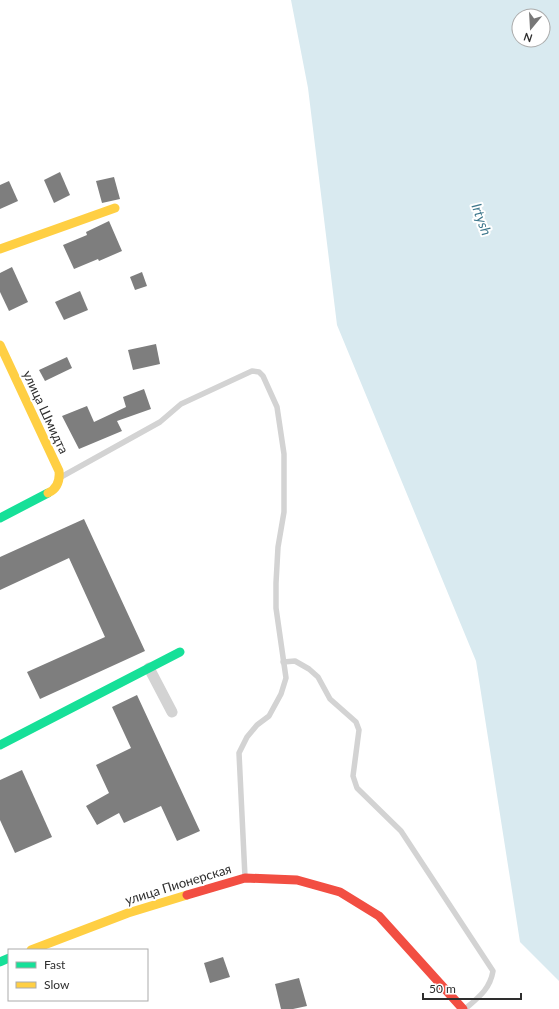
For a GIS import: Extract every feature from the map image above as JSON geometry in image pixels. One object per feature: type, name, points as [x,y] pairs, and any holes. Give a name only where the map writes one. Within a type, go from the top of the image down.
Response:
[{"type":"street","points":[[0,249],[115,208]]},
{"type":"street","name":"улица Шмидта","points":[[0,345],[59,471],[60,478]]},
{"type":"street","points":[[0,518],[54,490],[60,478]]},
{"type":"street","points":[[0,745],[180,652]]},
{"type":"street","points":[[149,668],[172,712]]},
{"type":"street","name":"улица Пионерская","points":[[34,949],[128,913],[227,882],[245,878],[297,880],[340,892],[379,916],[464,1009]]},
{"type":"lane","points":[[60,478],[160,422],[181,404],[252,371],[259,372],[277,407],[282,429],[284,512],[278,547],[276,608],[286,678],[281,694],[269,716],[256,725],[247,736],[239,753],[245,878]]},
{"type":"lane","points":[[283,662],[295,661],[310,669],[318,677],[330,699],[356,722],[359,730],[353,776],[357,788],[401,831],[493,970],[492,979],[484,992],[464,1009]]},
{"type":"water","name":"Irtysh","points":[[291,0],[559,0],[559,981],[520,942],[476,661],[337,325],[308,88]]},
{"type":"building","points":[[60,172],[70,195],[54,203],[44,180]]},
{"type":"building","points":[[114,177],[120,199],[102,203],[96,181]]},
{"type":"building","points":[[9,181],[18,201],[0,209],[0,185]]},
{"type":"building","points":[[109,221],[122,251],[99,261],[98,259],[74,269],[63,245],[87,235],[86,232]]},
{"type":"building","points":[[12,267],[28,302],[9,311],[0,292],[0,273]]},
{"type":"building","points":[[142,272],[147,286],[135,290],[130,277]]},
{"type":"building","points":[[80,291],[88,310],[64,320],[55,302]]},
{"type":"building","points":[[156,344],[160,364],[133,370],[128,350]]},
{"type":"building","points":[[67,357],[72,368],[45,381],[39,370]]},
{"type":"building","points":[[144,389],[151,409],[117,421],[122,431],[79,449],[62,416],[87,406],[94,422],[126,407],[123,397]]},
{"type":"building","points":[[84,519],[145,651],[40,699],[27,672],[105,637],[69,558],[0,590],[0,557]]},
{"type":"building","points":[[137,695],[200,831],[177,841],[161,806],[124,823],[119,813],[97,825],[86,806],[109,793],[96,765],[131,748],[112,707]]},
{"type":"building","points":[[22,770],[52,837],[15,853],[0,820],[0,780]]},
{"type":"building","points":[[223,957],[230,977],[210,983],[204,963]]},
{"type":"building","points":[[299,978],[307,1006],[293,1009],[281,1009],[275,984]]},
{"type":"traffic: fast","points":[[0,518],[48,493]]},
{"type":"traffic: fast","points":[[0,745],[180,652]]},
{"type":"traffic: fast","points":[[0,962],[8,958]]},
{"type":"traffic: slow","points":[[0,249],[115,208]]},
{"type":"traffic: slow","points":[[0,345],[59,471],[57,484],[54,489],[48,493]]},
{"type":"traffic: slow","points":[[34,949],[128,913],[187,895]]},
{"type":"traffic: jam","points":[[187,895],[245,878],[297,880],[340,892],[379,916],[463,1009]]}]
